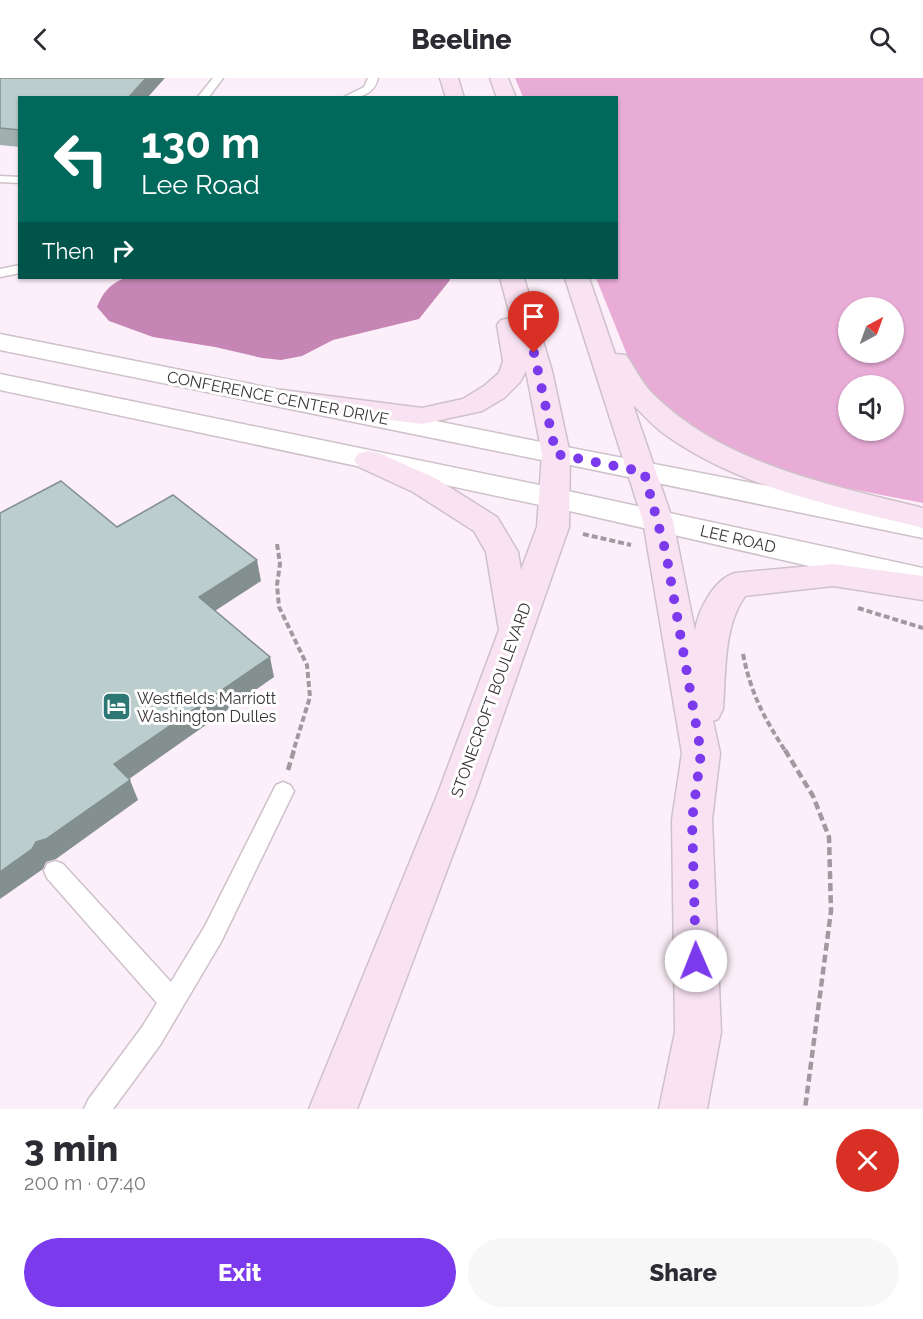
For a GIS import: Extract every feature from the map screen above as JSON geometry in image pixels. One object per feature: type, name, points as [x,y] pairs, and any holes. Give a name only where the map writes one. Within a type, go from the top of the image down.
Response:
[{"type":"main road","points":[[449,78],[454,96]]},
{"type":"main road","points":[[499,78],[506,96]]},
{"type":"main road","points":[[282,398],[422,416],[472,405],[494,392],[511,376],[516,361],[513,337],[496,279]]},
{"type":"main road","name":"STONECROFT BOULEVARD","points":[[333,1109],[458,793],[553,527],[556,454],[539,371],[512,279]]},
{"type":"main road","points":[[577,279],[644,472],[648,534],[701,753]]},
{"type":"main road","points":[[577,279],[627,380],[648,404],[696,442],[724,457],[779,480],[923,518]]},
{"type":"main road","points":[[369,460],[424,485],[486,524],[502,552],[516,634]]},
{"type":"main road","points":[[683,1109],[698,1032],[692,820],[713,626],[721,605],[735,585],[833,575],[923,588]]},
{"type":"street","name":"CONFERENCE CENTER DRIVE","points":[[0,342],[556,454]]},
{"type":"street","points":[[0,382],[554,498]]},
{"type":"street","points":[[556,454],[923,527]]},
{"type":"street","name":"LEE ROAD","points":[[554,498],[648,534],[923,580]]},
{"type":"lane","points":[[204,96],[218,78]]},
{"type":"lane","points":[[352,96],[369,89],[373,78]]},
{"type":"lane","points":[[0,179],[18,180]]},
{"type":"lane","points":[[0,273],[18,269]]},
{"type":"lane","points":[[97,1109],[151,1036],[213,934],[283,791]]},
{"type":"lane","points":[[55,872],[172,1001]]},
{"type":"path","points":[[576,533],[648,534]]},
{"type":"path","points":[[277,544],[280,564],[277,585],[279,607],[307,664],[310,697],[283,791]]},
{"type":"path","points":[[742,646],[747,675],[760,711],[813,796],[829,837],[831,911],[805,1109]]},
{"type":"shaded area","points":[[515,78],[923,78],[923,503],[810,481],[772,471],[677,421],[641,382],[628,357],[596,279],[618,279],[618,96],[523,96]]},
{"type":"shaded area","points":[[123,279],[450,279],[419,319],[333,340],[302,356],[281,360],[153,337],[109,321],[97,307],[108,289]]},
{"type":"building","points":[[0,78],[146,78],[130,96],[18,96],[18,130],[0,128]]},
{"type":"building","name":"Westfields Marriott Washington Dulles","points":[[61,481],[117,527],[173,495],[257,560],[199,597],[270,657],[114,764],[130,780],[46,839],[36,842],[32,849],[0,872],[0,513]]},
{"type":"place","name":"Westfields Marriott Washington Dulles","points":[[116,707]]},
{"type":"route","points":[[534,353],[556,454],[644,472],[658,521],[666,553],[701,753],[692,820],[696,961]]}]
